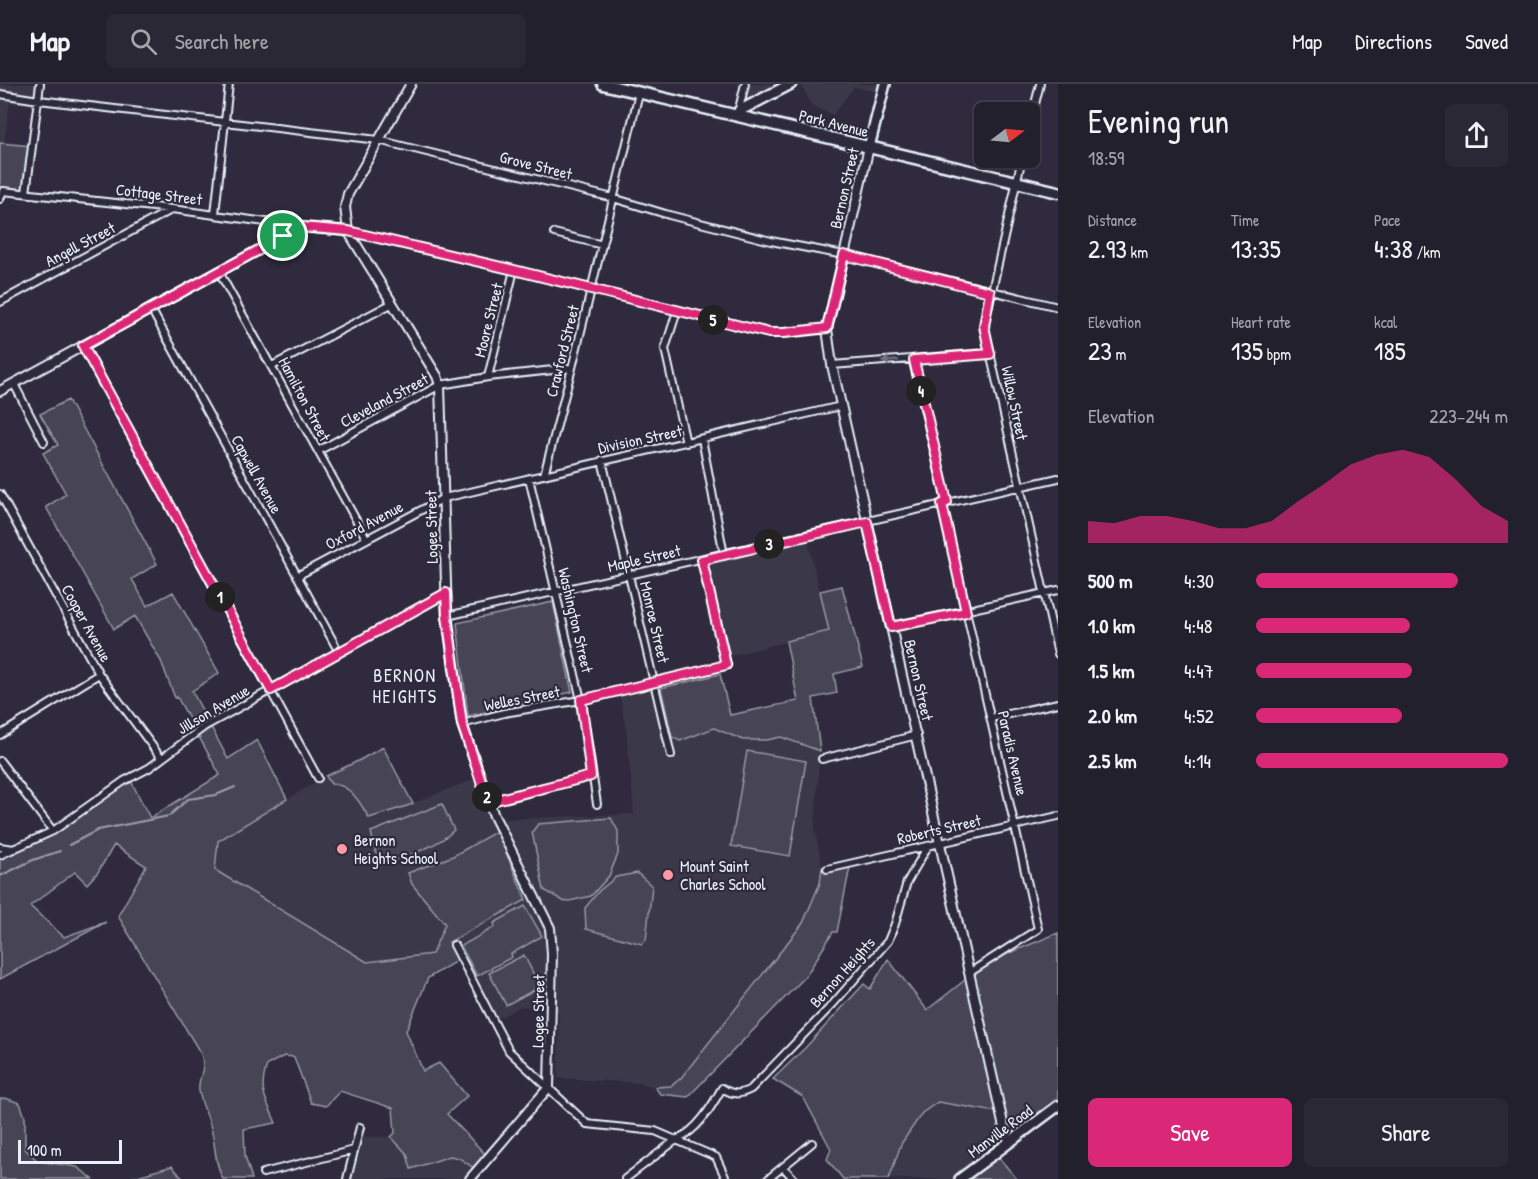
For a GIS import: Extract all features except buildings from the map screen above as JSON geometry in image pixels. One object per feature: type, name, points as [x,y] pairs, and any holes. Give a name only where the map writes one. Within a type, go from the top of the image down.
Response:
[{"type":"main road","name":"Park Avenue","points":[[603,84],[738,113],[1058,192]]},
{"type":"main road","points":[[738,113],[790,84]]},
{"type":"main road","name":"Bernon Street","points":[[869,147],[885,84]]},
{"type":"main road","name":"Manville Road","points":[[960,1179],[1058,1106]]},
{"type":"street","points":[[26,193],[40,84]]},
{"type":"street","points":[[215,214],[229,84]]},
{"type":"street","name":"Logee Street","points":[[411,84],[348,194],[345,207],[348,231],[437,376],[440,385],[447,616],[462,724],[488,802],[550,928],[552,966],[549,1087]]},
{"type":"street","points":[[738,113],[745,84]]},
{"type":"street","points":[[1036,102],[1040,84]]},
{"type":"street","name":"Crawford Street","points":[[544,475],[639,93]]},
{"type":"street","name":"Grove Street","points":[[0,94],[378,140],[614,198],[771,241],[844,255],[1058,307]]},
{"type":"street","name":"Bernon Street","points":[[869,147],[827,328],[832,365],[1005,1132],[1010,1142]]},
{"type":"street","name":"Willow Street","points":[[1020,168],[984,326],[1058,654]]},
{"type":"street","name":"Cottage Street","points":[[0,200],[3,191],[215,214],[273,223],[283,236]]},
{"type":"street","name":"Angell Street","points":[[0,302],[172,209]]},
{"type":"street","points":[[0,391],[301,227],[348,231],[769,333],[827,328]]},
{"type":"street","points":[[554,233],[603,245]]},
{"type":"street","name":"Moore Street","points":[[488,377],[514,270]]},
{"type":"street","name":"Hamilton Street","points":[[219,272],[366,538]]},
{"type":"street","points":[[272,366],[391,304]]},
{"type":"street","name":"Capwell Avenue","points":[[151,309],[339,651]]},
{"type":"street","points":[[677,311],[665,349],[686,443]]},
{"type":"street","points":[[83,346],[318,778]]},
{"type":"street","points":[[832,365],[990,354]]},
{"type":"street","name":"Paradis Avenue","points":[[914,360],[966,612],[1038,929],[969,973]]},
{"type":"street","name":"Cleveland Street","points":[[318,451],[440,385],[488,377],[572,368]]},
{"type":"street","points":[[14,384],[44,442]]},
{"type":"street","name":"Division Street","points":[[444,498],[841,406]]},
{"type":"street","points":[[702,439],[724,555]]},
{"type":"street","name":"Monroe Street","points":[[602,460],[671,755]]},
{"type":"street","name":"Washington Street","points":[[529,478],[581,700],[597,804]]},
{"type":"street","name":"Maple Street","points":[[447,616],[1058,478]]},
{"type":"street","name":"Cooper Avenue","points":[[0,494],[99,674],[161,758]]},
{"type":"street","name":"Oxford Avenue","points":[[297,576],[444,498]]},
{"type":"street","name":"Welles Street","points":[[462,724],[504,713],[581,700],[726,665],[702,560]]},
{"type":"street","points":[[891,627],[1058,590]]},
{"type":"street","name":"Jillson Avenue","points":[[0,855],[53,831],[124,781],[149,768],[204,727],[446,593]]},
{"type":"street","points":[[0,735],[99,674]]},
{"type":"street","points":[[991,718],[1058,704]]},
{"type":"street","points":[[822,759],[917,735]]},
{"type":"street","points":[[0,761],[53,831]]},
{"type":"street","points":[[488,802],[591,776]]},
{"type":"street","name":"Roberts Street","points":[[827,869],[1058,816]]},
{"type":"street","name":"Bernon Heights","points":[[676,1140],[685,1136],[711,1108],[722,1088],[732,1094],[742,1094],[751,1089],[880,951],[888,941],[895,924],[907,882],[928,846]]},
{"type":"street","points":[[0,847],[16,849]]},
{"type":"street","points":[[454,945],[509,1051],[587,1124],[655,1131],[716,1157],[726,1179]]},
{"type":"street","points":[[470,1179],[549,1087]]},
{"type":"street","points":[[347,1179],[360,1127]]},
{"type":"street","points":[[625,1179],[676,1140]]},
{"type":"street","points":[[768,1179],[812,1143]]},
{"type":"street","points":[[263,1173],[354,1150]]},
{"type":"street","points":[[783,1167],[794,1179]]},
{"type":"shaded area","points":[[0,84],[42,84],[40,105],[10,102],[4,144],[0,143]]},
{"type":"shaded area","points":[[746,84],[792,84],[741,112]]},
{"type":"shaded area","points":[[801,84],[882,84],[880,93],[854,87],[833,115],[811,105]]},
{"type":"shaded area","points":[[0,143],[32,146],[25,189],[0,188]]},
{"type":"shaded area","points":[[68,400],[157,564],[132,579],[147,606],[173,592],[219,673],[192,691],[228,759],[257,740],[287,799],[218,841],[215,870],[367,962],[432,954],[445,924],[412,884],[408,873],[453,856],[497,831],[526,900],[449,942],[458,960],[428,978],[406,1031],[423,1071],[439,1063],[467,1096],[447,1114],[486,1155],[474,1168],[459,1158],[450,1156],[411,1169],[407,1154],[391,1137],[395,1133],[393,1108],[340,1091],[326,1106],[311,1103],[294,1057],[284,1056],[267,1065],[263,1082],[264,1095],[276,1123],[244,1129],[245,1156],[252,1179],[223,1179],[218,1166],[211,1128],[199,1091],[203,1065],[201,1054],[118,916],[146,866],[114,845],[98,872],[87,884],[75,872],[30,906],[64,937],[106,922],[0,979],[0,856],[34,843],[57,830],[130,779],[150,818],[220,775],[177,697],[175,698],[161,661],[135,616],[114,629],[46,507],[66,494],[43,453],[58,445],[40,414]]},
{"type":"shaded area","points":[[807,537],[829,631],[726,657],[704,561]]},
{"type":"shaded area","points":[[842,586],[863,667],[834,674],[837,693],[813,698],[820,751],[781,737],[767,740],[743,740],[714,728],[680,741],[672,737],[661,688],[720,674],[730,715],[798,701],[786,641],[829,631],[820,591]]},
{"type":"shaded area","points":[[553,602],[572,692],[468,716],[457,623]]},
{"type":"shaded area","name":"Mount Saint Charles School","points":[[720,674],[730,715],[813,698],[820,747],[815,828],[822,868],[820,883],[803,923],[681,1078],[671,1086],[655,1087],[640,1083],[558,1078],[559,1012],[521,1006],[492,1022],[449,942],[526,900],[497,831],[475,885],[438,938],[433,954],[367,962],[215,870],[218,841],[326,776],[383,747],[413,803],[477,778],[494,824],[507,819],[634,814],[627,737],[620,697]]},
{"type":"shaded area","points":[[383,747],[413,804],[369,818],[354,795],[344,787],[331,784],[326,776]]},
{"type":"shaded area","points":[[747,751],[806,761],[790,856],[731,846]]},
{"type":"shaded area","points":[[442,804],[454,830],[420,851],[381,863],[376,854],[371,832]]},
{"type":"shaded area","points":[[611,818],[618,831],[618,854],[609,876],[591,896],[565,902],[544,890],[532,832],[538,824]]},
{"type":"shaded area","points":[[851,862],[837,932],[833,932],[806,976],[688,1097],[660,1094],[655,1087],[671,1086],[681,1078],[803,923],[820,883],[822,868]]},
{"type":"shaded area","points":[[637,873],[652,886],[646,940],[642,944],[586,929],[585,908],[599,891],[616,877]]},
{"type":"shaded area","points":[[525,906],[542,936],[511,954],[512,957],[477,976],[461,946],[495,927],[494,923]]},
{"type":"shaded area","points":[[1058,933],[1058,1105],[1011,1140],[1002,1113],[938,1102],[922,1113],[901,1144],[889,1179],[843,1179],[827,1159],[831,1149],[803,1097],[773,1079],[864,984],[870,989],[888,959],[927,1010],[970,976],[1007,954]]},
{"type":"shaded area","points":[[524,955],[540,987],[506,1005],[489,973]]},
{"type":"shaded area","points":[[5,1098],[20,1103],[25,1117],[25,1149],[38,1161],[77,1167],[93,1179],[0,1179],[0,1099]]},
{"type":"shaded area","points":[[938,1102],[1002,1113],[1011,1140],[959,1179],[889,1179],[901,1144],[922,1113]]},
{"type":"shaded area","points":[[364,1137],[391,1137],[407,1154],[411,1169],[450,1156],[459,1158],[474,1168],[465,1179],[352,1179]]},
{"type":"shaded area","points":[[994,1152],[1017,1179],[959,1179]]},
{"type":"shaded area","points":[[172,1166],[183,1179],[127,1179]]},
{"type":"waterway","points":[[69,845],[98,830],[169,816],[188,799],[216,795],[235,787]]},
{"type":"waterway","points":[[0,876],[33,860],[60,851]]},
{"type":"place","name":"Bernon Heights School","points":[[342,849]]},
{"type":"place","name":"Mount Saint Charles School","points":[[668,875]]},
{"type":"district","name":"BERNON HEIGHTS","points":[[405,685]]},
{"type":"route","points":[[301,227],[348,231],[769,333],[827,328],[844,255],[990,292],[984,326],[990,354],[914,360],[947,502],[942,504],[966,612],[891,627],[867,522],[702,560],[726,665],[581,700],[591,776],[488,802],[462,724],[446,593],[271,690],[83,346],[283,236],[301,227]]}]
